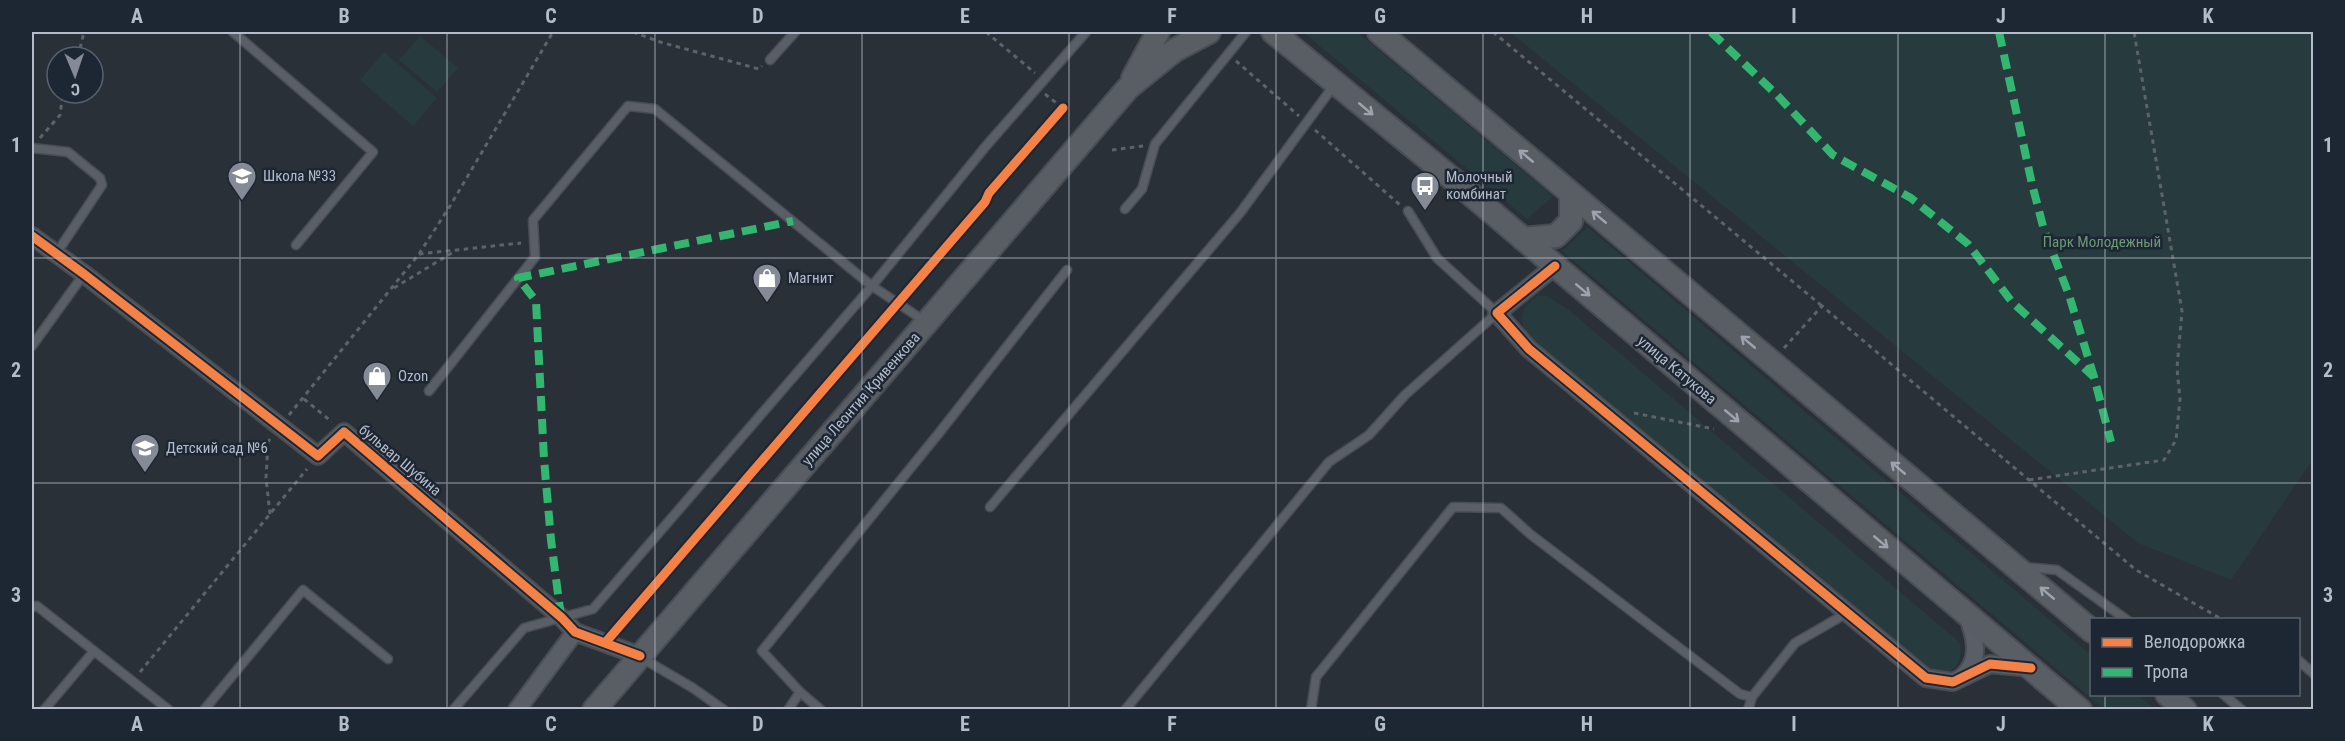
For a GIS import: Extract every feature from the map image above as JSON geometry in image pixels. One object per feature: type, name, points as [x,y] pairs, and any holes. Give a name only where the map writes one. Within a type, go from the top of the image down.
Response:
[{"type":"main road","points":[[1128,88],[1158,32]]},
{"type":"main road","points":[[1128,88],[1175,50],[1209,32]]},
{"type":"main road","name":"улица Катукова","points":[[1273,32],[1523,238],[2080,710]]},
{"type":"main road","points":[[1379,32],[2090,630]]},
{"type":"main road","name":"улица Леонтия Кривенкова","points":[[594,710],[1128,88]]},
{"type":"main road","points":[[1523,238],[1556,236],[1571,221],[1571,194]]},
{"type":"main road","points":[[2169,696],[2185,710]]},
{"type":"street","points":[[32,236],[318,456]]},
{"type":"street","points":[[1555,266],[1497,313],[1529,349],[1926,678],[1953,682],[1990,664],[2031,668]]},
{"type":"street","name":"бульвар Шубина","points":[[318,456],[344,432],[562,618],[575,632],[640,656]]},
{"type":"street","points":[[1953,682],[1965,675],[1973,662],[1974,635],[1967,615]]},
{"type":"street","points":[[517,710],[575,632]]},
{"type":"lane","points":[[232,32],[373,152],[296,245]]},
{"type":"lane","points":[[770,60],[795,32]]},
{"type":"lane","points":[[453,710],[524,628],[593,609],[873,286],[986,146],[1086,32]]},
{"type":"lane","points":[[1125,208],[1142,189],[1155,144],[1246,32]]},
{"type":"lane","points":[[990,507],[1240,213],[1336,83]]},
{"type":"lane","points":[[429,391],[535,257],[533,220],[628,105],[655,109],[873,286],[926,323]]},
{"type":"lane","points":[[32,148],[68,152],[100,178],[102,185],[56,254]]},
{"type":"lane","points":[[1125,710],[1329,462],[1369,435],[1406,395],[1497,313],[1437,258],[1408,211]]},
{"type":"lane","points":[[821,710],[800,692],[762,651],[939,433],[1067,270]]},
{"type":"lane","points":[[32,346],[84,274]]},
{"type":"lane","points":[[1311,710],[1316,677],[1453,507],[1500,508],[1530,534],[1740,694],[1752,697]]},
{"type":"lane","points":[[2014,566],[2057,570],[2124,618]]},
{"type":"lane","points":[[204,710],[303,590],[388,659]]},
{"type":"lane","points":[[32,607],[37,606],[169,710]]},
{"type":"lane","points":[[1748,710],[1752,697],[1795,643],[1847,613]]},
{"type":"lane","points":[[44,710],[94,651]]},
{"type":"lane","points":[[640,656],[724,710]]},
{"type":"lane","points":[[2300,662],[2313,674]]},
{"type":"lane","points":[[788,710],[800,692]]},
{"type":"lane","points":[[2225,696],[2242,710]]},
{"type":"path","points":[[270,514],[266,478],[268,442],[279,425],[304,399],[419,254],[553,32]]},
{"type":"path","points":[[633,32],[660,42],[759,69],[770,60]]},
{"type":"path","points":[[986,32],[1064,109],[1056,117]]},
{"type":"path","points":[[1493,32],[2136,570],[2220,618]]},
{"type":"path","points":[[2029,480],[2164,460],[2176,440],[2180,399],[2177,368],[2182,311],[2134,32]]},
{"type":"path","points":[[1228,54],[1300,117]]},
{"type":"path","points":[[39,140],[60,115],[61,105]]},
{"type":"path","points":[[1309,125],[1408,211]]},
{"type":"path","points":[[1112,150],[1155,144]]},
{"type":"path","points":[[419,254],[534,242]]},
{"type":"path","points":[[392,290],[456,250]]},
{"type":"path","points":[[1783,350],[1822,306]]},
{"type":"path","points":[[304,399],[344,432]]},
{"type":"path","points":[[1628,411],[1714,429]]},
{"type":"path","points":[[133,681],[318,456]]},
{"type":"green space","points":[[1303,32],[1357,32],[1553,196],[1527,219]]},
{"type":"green space","name":"Парк Молодежный","points":[[1510,32],[2313,32],[2313,459],[2231,580],[2138,543]]},
{"type":"green space","points":[[420,36],[458,68],[437,92],[399,60]]},
{"type":"green space","points":[[384,52],[437,98],[413,126],[360,80]]},
{"type":"green space","points":[[1588,227],[2090,654],[2090,696],[2139,696],[2155,709],[2104,709],[1562,251]]},
{"type":"green space","points":[[1537,296],[1547,296],[1569,310],[1959,642],[1961,650],[1958,664],[1948,672],[1934,673],[1926,670],[1526,334],[1522,322],[1523,313],[1528,304]]},
{"type":"marked path","points":[[1711,32],[1777,95],[1833,155],[1911,198],[1968,244],[2012,302],[2094,377]]},
{"type":"marked path","points":[[1999,32],[2044,230],[2069,295],[2111,442]]},
{"type":"marked path","points":[[561,617],[544,459],[536,301],[518,278],[793,221]]},
{"type":"cycle path","points":[[605,643],[985,202],[989,193],[1063,108]]},
{"type":"cycle path","points":[[32,236],[318,456],[344,432],[562,618],[575,632],[640,656]]},
{"type":"cycle path","points":[[1555,266],[1497,313],[1529,349],[1926,678],[1953,682],[1990,664],[2031,668]]},
{"type":"place","name":"Школа №33","points":[[242,202]]},
{"type":"place","name":"Молочный комбинат","points":[[1425,212]]},
{"type":"place","name":"Магнит","points":[[767,304]]},
{"type":"place","name":"Ozon","points":[[377,402]]},
{"type":"place","name":"Детский сад №6","points":[[145,474]]}]
